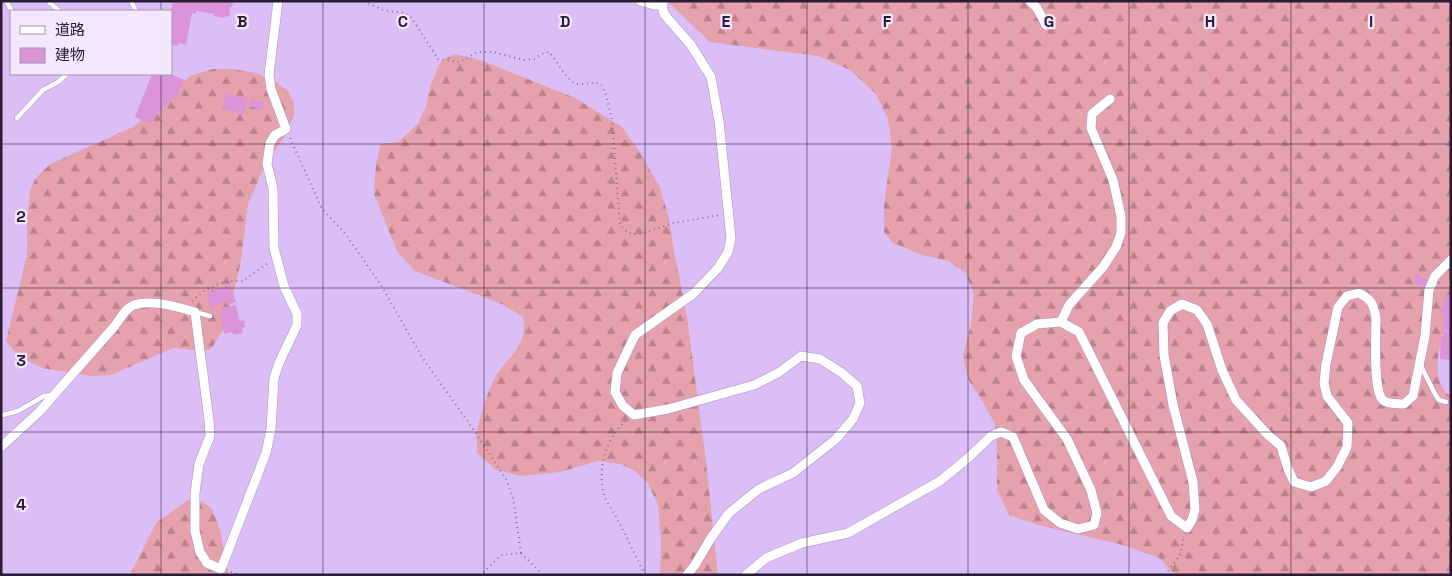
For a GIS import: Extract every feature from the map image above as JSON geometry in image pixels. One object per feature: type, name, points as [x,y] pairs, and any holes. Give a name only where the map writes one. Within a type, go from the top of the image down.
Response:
[{"type":"street","points":[[1,447],[39,412],[133,305],[149,303],[195,312],[210,420],[210,436],[199,464],[195,493],[196,531],[200,552],[207,563],[221,569],[266,453],[271,429],[274,378],[297,325],[297,314],[284,286],[274,248],[273,188],[267,164],[270,143],[275,135],[286,129],[271,89],[269,75],[278,1]]},
{"type":"street","points":[[640,1],[654,5],[663,3],[664,14],[691,45],[711,77],[719,121],[731,238],[728,252],[718,268],[693,294],[635,334],[617,373],[615,392],[623,406],[634,415],[754,385],[778,373],[801,356],[820,358],[842,373],[857,386],[860,402],[853,420],[836,439],[793,473],[759,489],[730,513],[687,575]]},
{"type":"street","points":[[1030,1],[1037,8],[1046,26]]},
{"type":"street","points":[[1061,322],[1068,305],[1107,261],[1116,247],[1121,233],[1121,216],[1113,180],[1091,128],[1092,114],[1110,99]]},
{"type":"street","points":[[746,575],[766,558],[802,543],[848,533],[940,481],[991,436],[1001,432],[1013,437],[1044,510],[1060,522],[1078,529],[1094,525],[1097,513],[1091,490],[1067,439],[1024,380],[1016,356],[1021,333],[1037,324],[1061,322],[1079,332],[1171,516],[1187,528],[1195,510],[1194,491],[1164,355],[1163,323],[1170,310],[1182,304],[1197,310],[1207,324],[1222,370],[1236,400],[1267,434],[1281,446],[1294,482],[1311,487],[1326,481],[1337,467],[1347,447],[1348,423],[1327,396],[1324,383],[1338,307],[1347,296],[1359,293],[1370,298],[1376,318],[1376,387],[1382,400],[1388,403],[1404,404],[1413,396],[1425,336],[1429,290],[1434,276],[1451,260]]},
{"type":"lane","points":[[48,1],[58,10]]},
{"type":"lane","points":[[17,118],[42,90],[58,82],[66,75]]},
{"type":"lane","points":[[195,312],[210,316]]},
{"type":"lane","points":[[1420,362],[1435,394],[1439,400],[1446,402]]},
{"type":"lane","points":[[3,415],[18,411],[44,396],[54,395]]},
{"type":"path","points":[[364,1],[383,10],[404,14],[412,18],[438,59],[460,62],[477,52],[493,52],[524,60],[534,59],[549,52],[571,82],[577,84],[594,82],[602,84],[612,120],[620,225],[626,231],[632,234],[641,234],[673,223],[728,214]]},
{"type":"path","points":[[286,129],[322,209],[344,232],[381,285],[422,358],[506,479],[513,498],[521,553],[543,575]]},
{"type":"path","points":[[184,309],[205,290],[230,281],[243,281],[276,257]]},
{"type":"path","points":[[634,415],[620,426],[610,440],[600,474],[604,497],[616,516],[645,575]]},
{"type":"path","points":[[1164,575],[1180,555],[1187,528]]},
{"type":"path","points":[[480,575],[501,555],[521,553]]},
{"type":"green space","points":[[667,1],[1451,1],[1451,310],[1448,313],[1440,345],[1438,369],[1439,380],[1443,389],[1451,396],[1451,575],[1175,575],[1159,558],[1123,545],[1038,525],[1009,515],[997,490],[995,424],[968,379],[963,356],[971,324],[974,294],[965,272],[948,261],[922,255],[893,243],[884,232],[884,205],[892,148],[888,119],[876,94],[850,70],[818,56],[710,42]]},
{"type":"green space","points":[[455,54],[483,61],[575,98],[622,127],[641,154],[660,188],[669,218],[687,317],[706,462],[718,575],[660,575],[661,539],[658,505],[648,483],[635,471],[621,464],[598,461],[560,472],[520,476],[495,469],[477,453],[477,433],[486,399],[493,381],[515,352],[523,337],[523,317],[502,304],[415,271],[397,251],[374,194],[376,162],[381,144],[398,142],[417,125],[426,107],[430,87],[441,61]]},
{"type":"green space","points":[[213,69],[232,69],[257,73],[276,82],[288,91],[294,103],[294,115],[283,139],[265,165],[248,204],[241,261],[229,313],[224,329],[211,349],[203,351],[173,348],[111,375],[91,376],[42,368],[18,356],[6,341],[27,255],[27,220],[30,191],[35,179],[50,164],[133,127],[192,75]]},
{"type":"green space","points":[[191,498],[202,501],[212,509],[220,530],[229,575],[130,575],[156,523]]},
{"type":"building","points":[[173,1],[233,1],[229,17],[213,16],[214,14],[196,11],[196,14],[192,13],[186,45],[179,43],[178,46],[172,45],[171,10]]},
{"type":"building","points":[[152,75],[172,75],[184,80],[176,99],[173,97],[150,123],[135,117]]},
{"type":"building","points":[[227,93],[248,99],[243,115],[222,108]]},
{"type":"building","points":[[251,99],[264,103],[262,110],[249,106]]},
{"type":"building","points":[[1416,273],[1420,274],[1419,277],[1427,279],[1424,288],[1414,284]]},
{"type":"building","points":[[230,285],[236,302],[227,305],[226,301],[211,308],[206,293]]},
{"type":"building","points":[[1445,295],[1451,295],[1451,331],[1443,330],[1444,313],[1440,313],[1440,308],[1444,308]]},
{"type":"building","points":[[236,305],[240,321],[244,320],[245,327],[242,328],[243,333],[233,335],[232,332],[224,334],[220,308]]},
{"type":"building","points":[[1443,331],[1451,332],[1451,360],[1440,359]]}]
